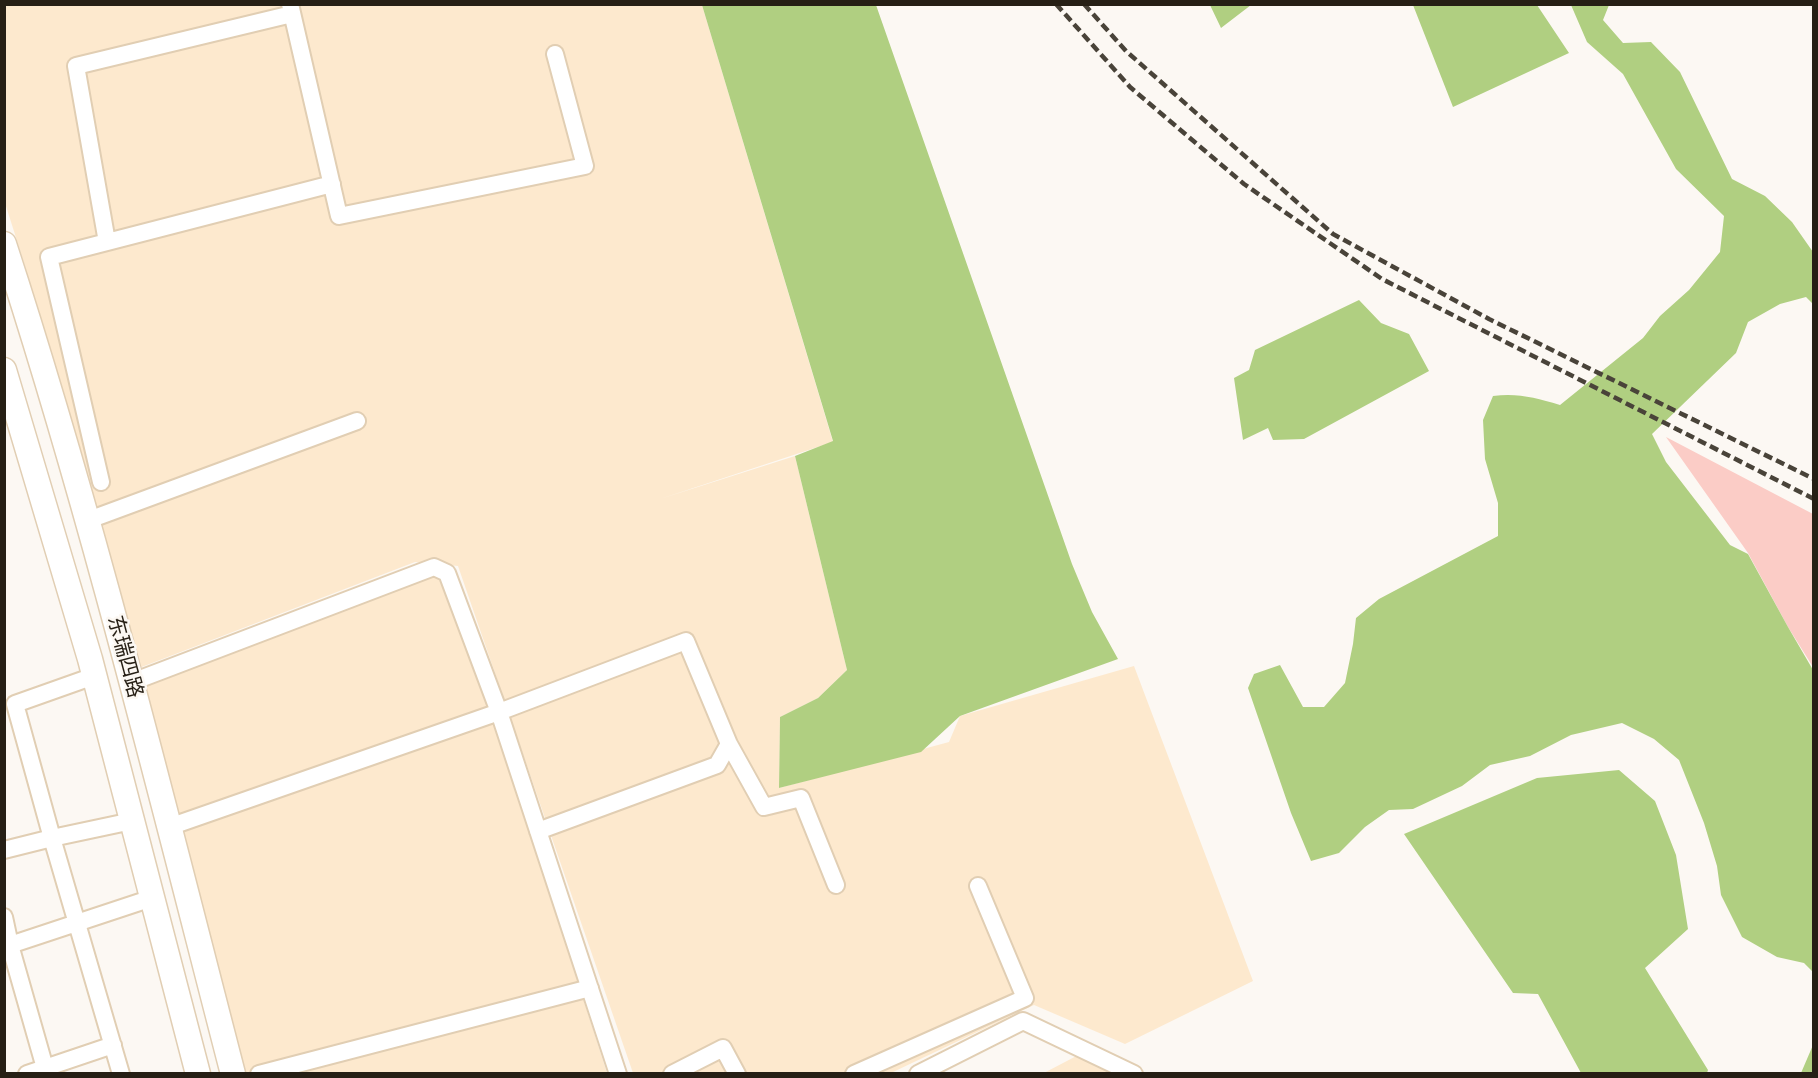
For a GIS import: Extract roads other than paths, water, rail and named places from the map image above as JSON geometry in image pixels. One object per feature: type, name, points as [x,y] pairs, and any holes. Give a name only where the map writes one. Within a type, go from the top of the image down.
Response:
[{"type":"main road","name":"东瑞四路","points":[[4,244],[40,354],[132,682],[233,1074]]},
{"type":"main road","name":"东瑞四路","points":[[4,370],[94,676],[198,1074]]},
{"type":"street","points":[[107,242],[76,66],[291,9],[339,216],[585,166],[555,54]]},
{"type":"street","points":[[101,482],[49,257],[332,184]]},
{"type":"street","points":[[86,520],[357,421]]},
{"type":"street","points":[[132,682],[434,567],[447,573],[499,712],[618,1074]]},
{"type":"street","points":[[169,827],[499,712],[686,641],[729,744],[764,807],[801,798],[836,885]]},
{"type":"street","points":[[94,676],[15,704],[121,1074]]},
{"type":"street","points":[[538,831],[717,765],[729,744]]},
{"type":"street","points":[[4,850],[132,821]]},
{"type":"street","points":[[854,1074],[1024,998],[978,886]]},
{"type":"street","points":[[7,946],[152,898]]},
{"type":"street","points":[[4,917],[7,946],[45,1068]]},
{"type":"street","points":[[259,1074],[590,988]]},
{"type":"street","points":[[918,1074],[1023,1021],[1134,1074]]},
{"type":"street","points":[[27,1074],[113,1045]]},
{"type":"street","points":[[672,1074],[723,1048],[737,1074]]},
{"type":"railway","points":[[1056,4],[1130,87],[1244,184],[1382,279],[1814,499]]},
{"type":"railway","points":[[1084,4],[1126,51],[1333,234],[1489,319],[1814,479]]}]
